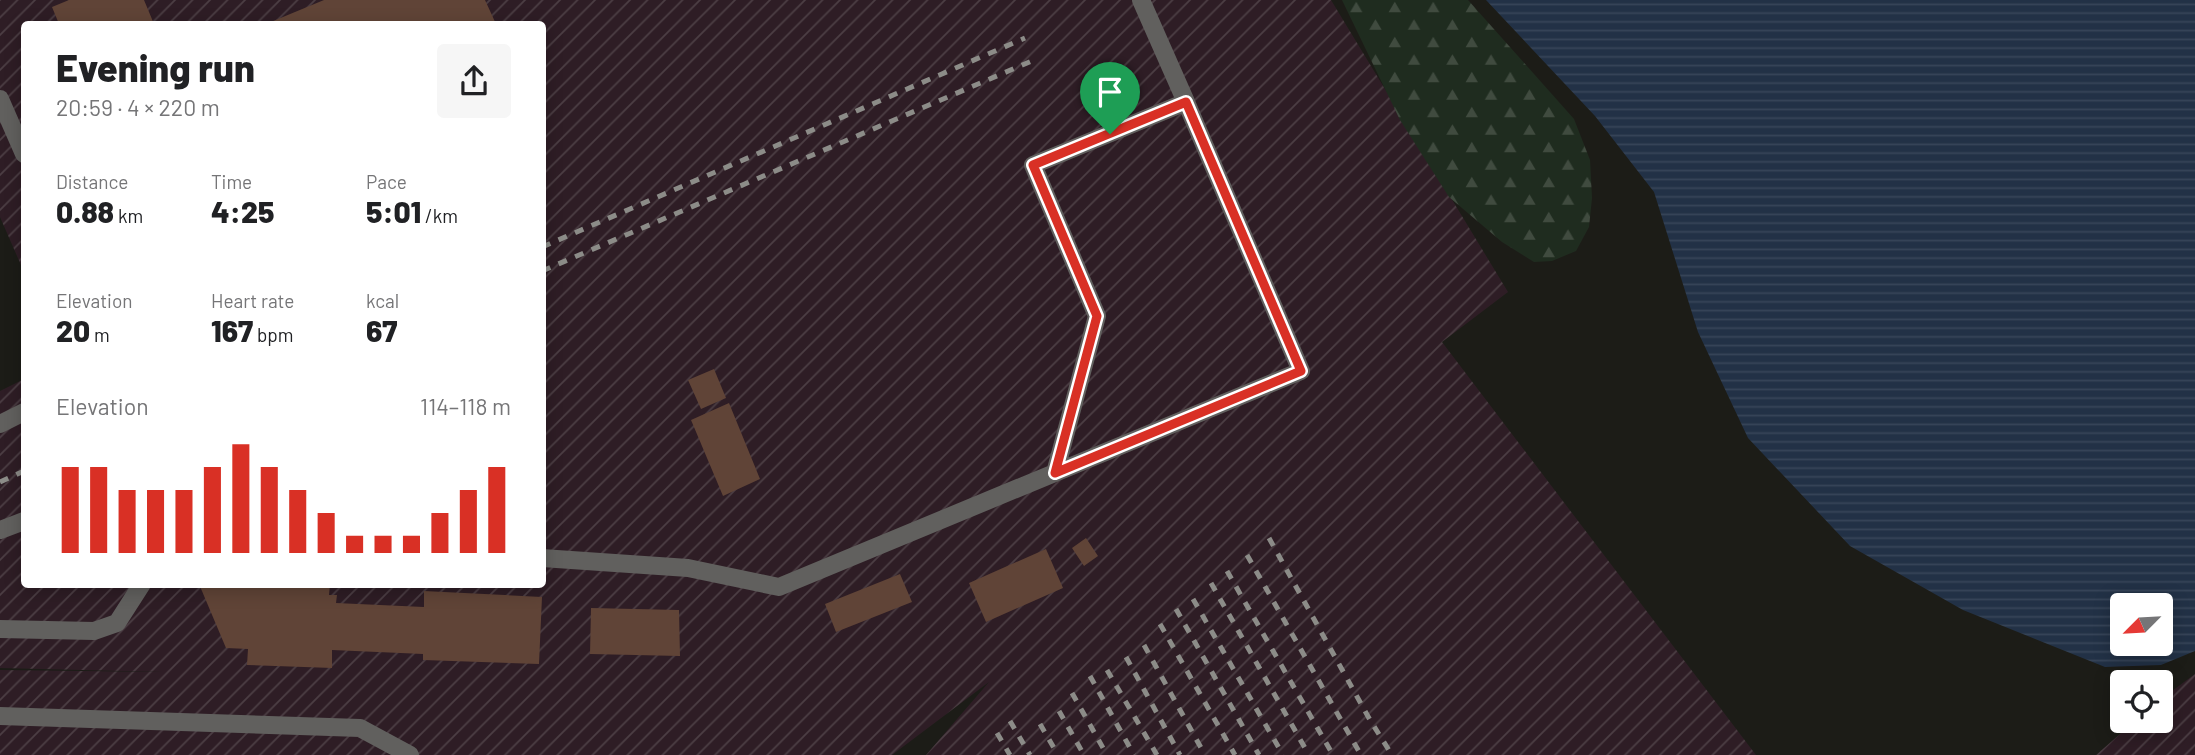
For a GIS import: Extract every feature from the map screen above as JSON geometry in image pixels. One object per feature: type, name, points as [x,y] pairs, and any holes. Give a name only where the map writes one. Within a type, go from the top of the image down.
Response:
[{"type":"lane","points":[[546,558],[688,568],[779,587],[1301,371],[1142,0]]},
{"type":"lane","points":[[0,99],[21,147]]},
{"type":"lane","points":[[1055,473],[1097,316],[1033,165],[1186,102]]},
{"type":"lane","points":[[0,424],[21,414]]},
{"type":"lane","points":[[0,530],[21,522]]},
{"type":"lane","points":[[0,629],[94,631],[117,623],[139,588]]},
{"type":"lane","points":[[0,716],[360,728],[410,755]]},
{"type":"shaded area","points":[[0,0],[1331,0],[1508,292],[1442,342],[1756,755],[926,755],[989,682],[892,755],[0,755],[0,670],[163,672],[0,668],[0,391],[21,380],[21,588],[546,588],[546,21],[21,21],[21,265],[0,217]]},
{"type":"shaded area","points":[[2195,674],[2195,755],[2096,755],[2121,733],[2173,733],[2173,690]]},
{"type":"green space","points":[[1342,0],[1468,0],[1574,119],[1590,160],[1592,198],[1589,227],[1576,251],[1552,261],[1534,262],[1502,242],[1449,197],[1400,120]]},
{"type":"water","points":[[1486,0],[2195,0],[2195,651],[2161,665],[2105,667],[1963,610],[1850,546],[1748,438],[1698,332],[1654,192],[1595,116]]},
{"type":"building","points":[[69,0],[144,0],[153,21],[58,21],[52,7]]},
{"type":"building","points":[[324,0],[485,0],[495,21],[273,21]]},
{"type":"building","points":[[714,369],[726,398],[701,409],[688,380]]},
{"type":"building","points":[[729,403],[760,479],[723,496],[691,420]]},
{"type":"building","points":[[1086,538],[1098,556],[1084,566],[1072,548]]},
{"type":"building","points":[[1046,549],[1063,588],[986,622],[969,583]]},
{"type":"building","points":[[900,574],[912,602],[836,632],[825,604]]},
{"type":"building","points":[[201,588],[330,588],[329,595],[337,595],[336,603],[424,607],[424,591],[542,597],[539,664],[423,660],[423,654],[332,650],[332,668],[247,665],[248,649],[226,648]]},
{"type":"building","points":[[591,608],[679,610],[680,656],[590,654]]},
{"type":"railway","points":[[546,245],[1025,38]]},
{"type":"railway","points":[[546,269],[1034,60]]},
{"type":"railway","points":[[0,482],[21,472]]},
{"type":"railway","points":[[1269,538],[1392,755]]},
{"type":"railway","points":[[1247,555],[1361,755]]},
{"type":"railway","points":[[1227,571],[1333,755]]},
{"type":"railway","points":[[1211,583],[1309,755]]},
{"type":"railway","points":[[1193,599],[1283,755]]},
{"type":"railway","points":[[1176,609],[1259,755]]},
{"type":"railway","points":[[1160,624],[1235,755]]},
{"type":"railway","points":[[1144,645],[1205,755]]},
{"type":"railway","points":[[1126,657],[1180,755]]},
{"type":"railway","points":[[1107,670],[1157,755]]},
{"type":"railway","points":[[1090,676],[1134,755]]},
{"type":"railway","points":[[1072,693],[1107,755]]},
{"type":"railway","points":[[1059,711],[1084,755]]},
{"type":"railway","points":[[1010,721],[1030,755]]},
{"type":"railway","points":[[1040,724],[1058,755]]},
{"type":"railway","points":[[997,733],[1010,755]]},
{"type":"route","points":[[1186,102],[1301,371],[1055,473],[1097,316],[1033,165],[1110,134],[1186,102]]}]
